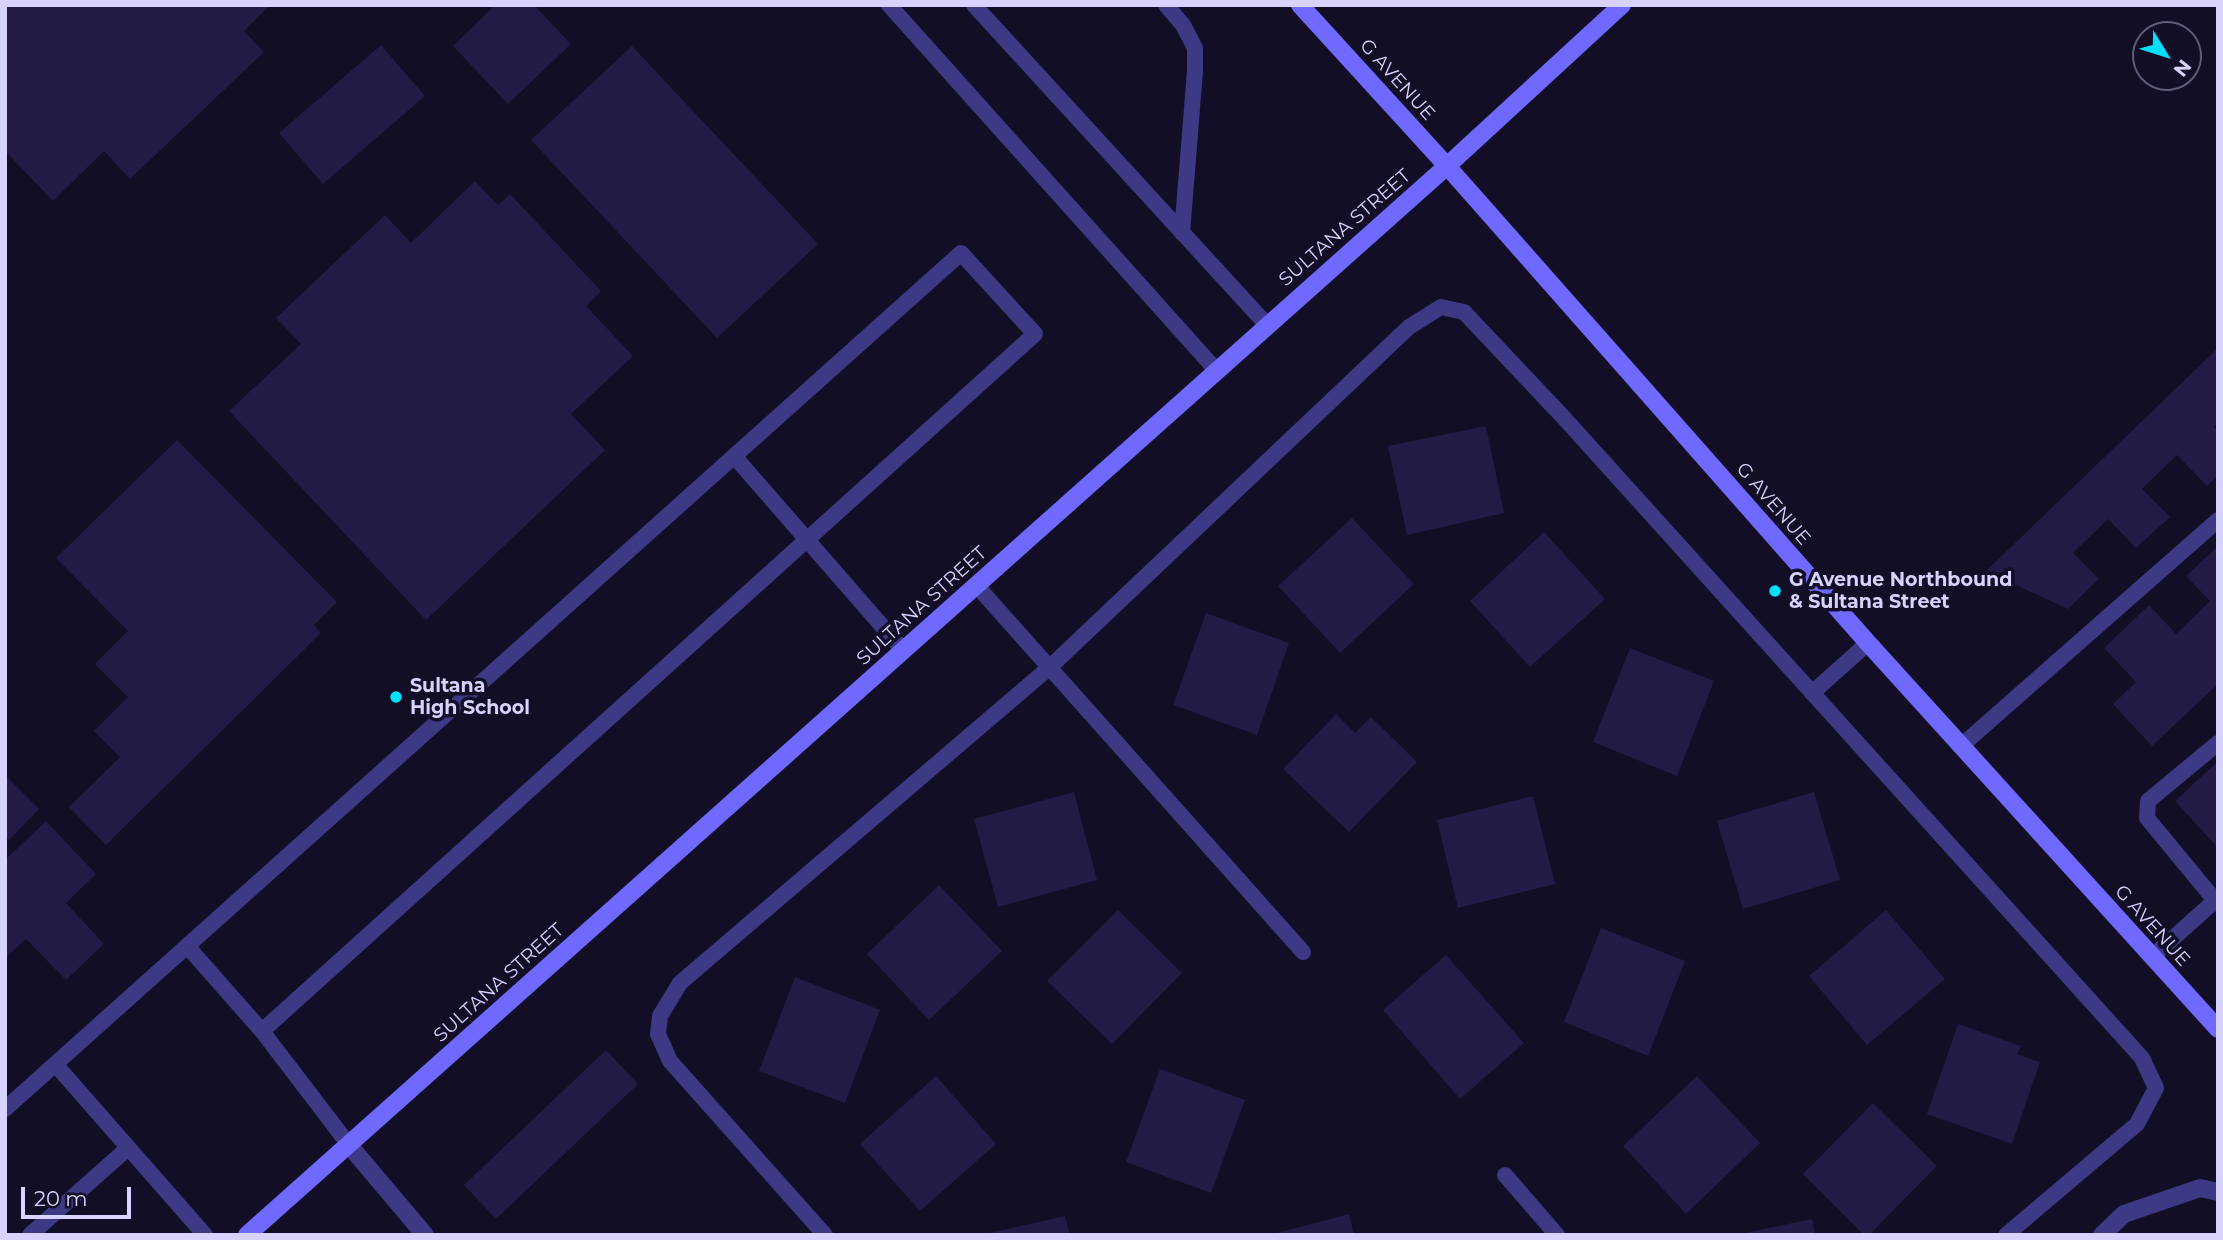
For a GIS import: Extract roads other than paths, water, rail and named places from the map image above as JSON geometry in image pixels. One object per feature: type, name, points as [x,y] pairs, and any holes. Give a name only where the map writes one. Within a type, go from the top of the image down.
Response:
[{"type":"street","name":"G AVENUE","points":[[1300,5],[1447,166],[1868,643],[2218,1029]]},
{"type":"street","name":"SULTANA STREET","points":[[247,1235],[1447,166],[1622,5]]},
{"type":"street","points":[[349,1145],[425,1235]]},
{"type":"street","points":[[2102,1235],[2124,1214],[2200,1188],[2218,1192]]},
{"type":"lane","points":[[889,5],[1216,370]]},
{"type":"lane","points":[[974,5],[1267,325]]},
{"type":"lane","points":[[1166,5],[1183,25],[1195,48],[1182,233]]},
{"type":"lane","points":[[5,1109],[961,253],[1035,334],[261,1031]]},
{"type":"lane","points":[[825,1235],[670,1061],[658,1034],[660,1016],[680,983],[1050,667],[1409,327],[1441,307],[1464,312],[1565,419],[2142,1058],[2156,1088],[2137,1124],[2006,1235]]},
{"type":"lane","points":[[734,456],[903,650]]},
{"type":"lane","points":[[1961,746],[2218,520]]},
{"type":"lane","points":[[976,585],[1303,952]]},
{"type":"lane","points":[[1812,693],[1868,643]]},
{"type":"lane","points":[[2152,957],[2217,901],[2147,818],[2148,801],[2218,743]]},
{"type":"lane","points":[[187,946],[261,1031],[349,1145]]},
{"type":"lane","points":[[55,1064],[205,1235]]},
{"type":"lane","points":[[30,1235],[128,1148]]},
{"type":"lane","points":[[1505,1175],[1557,1235]]},
{"type":"place","name":"G Avenue Northbound & Sultana Street","points":[[1775,591]]},
{"type":"place","name":"Sultana High School","points":[[396,697]]}]
